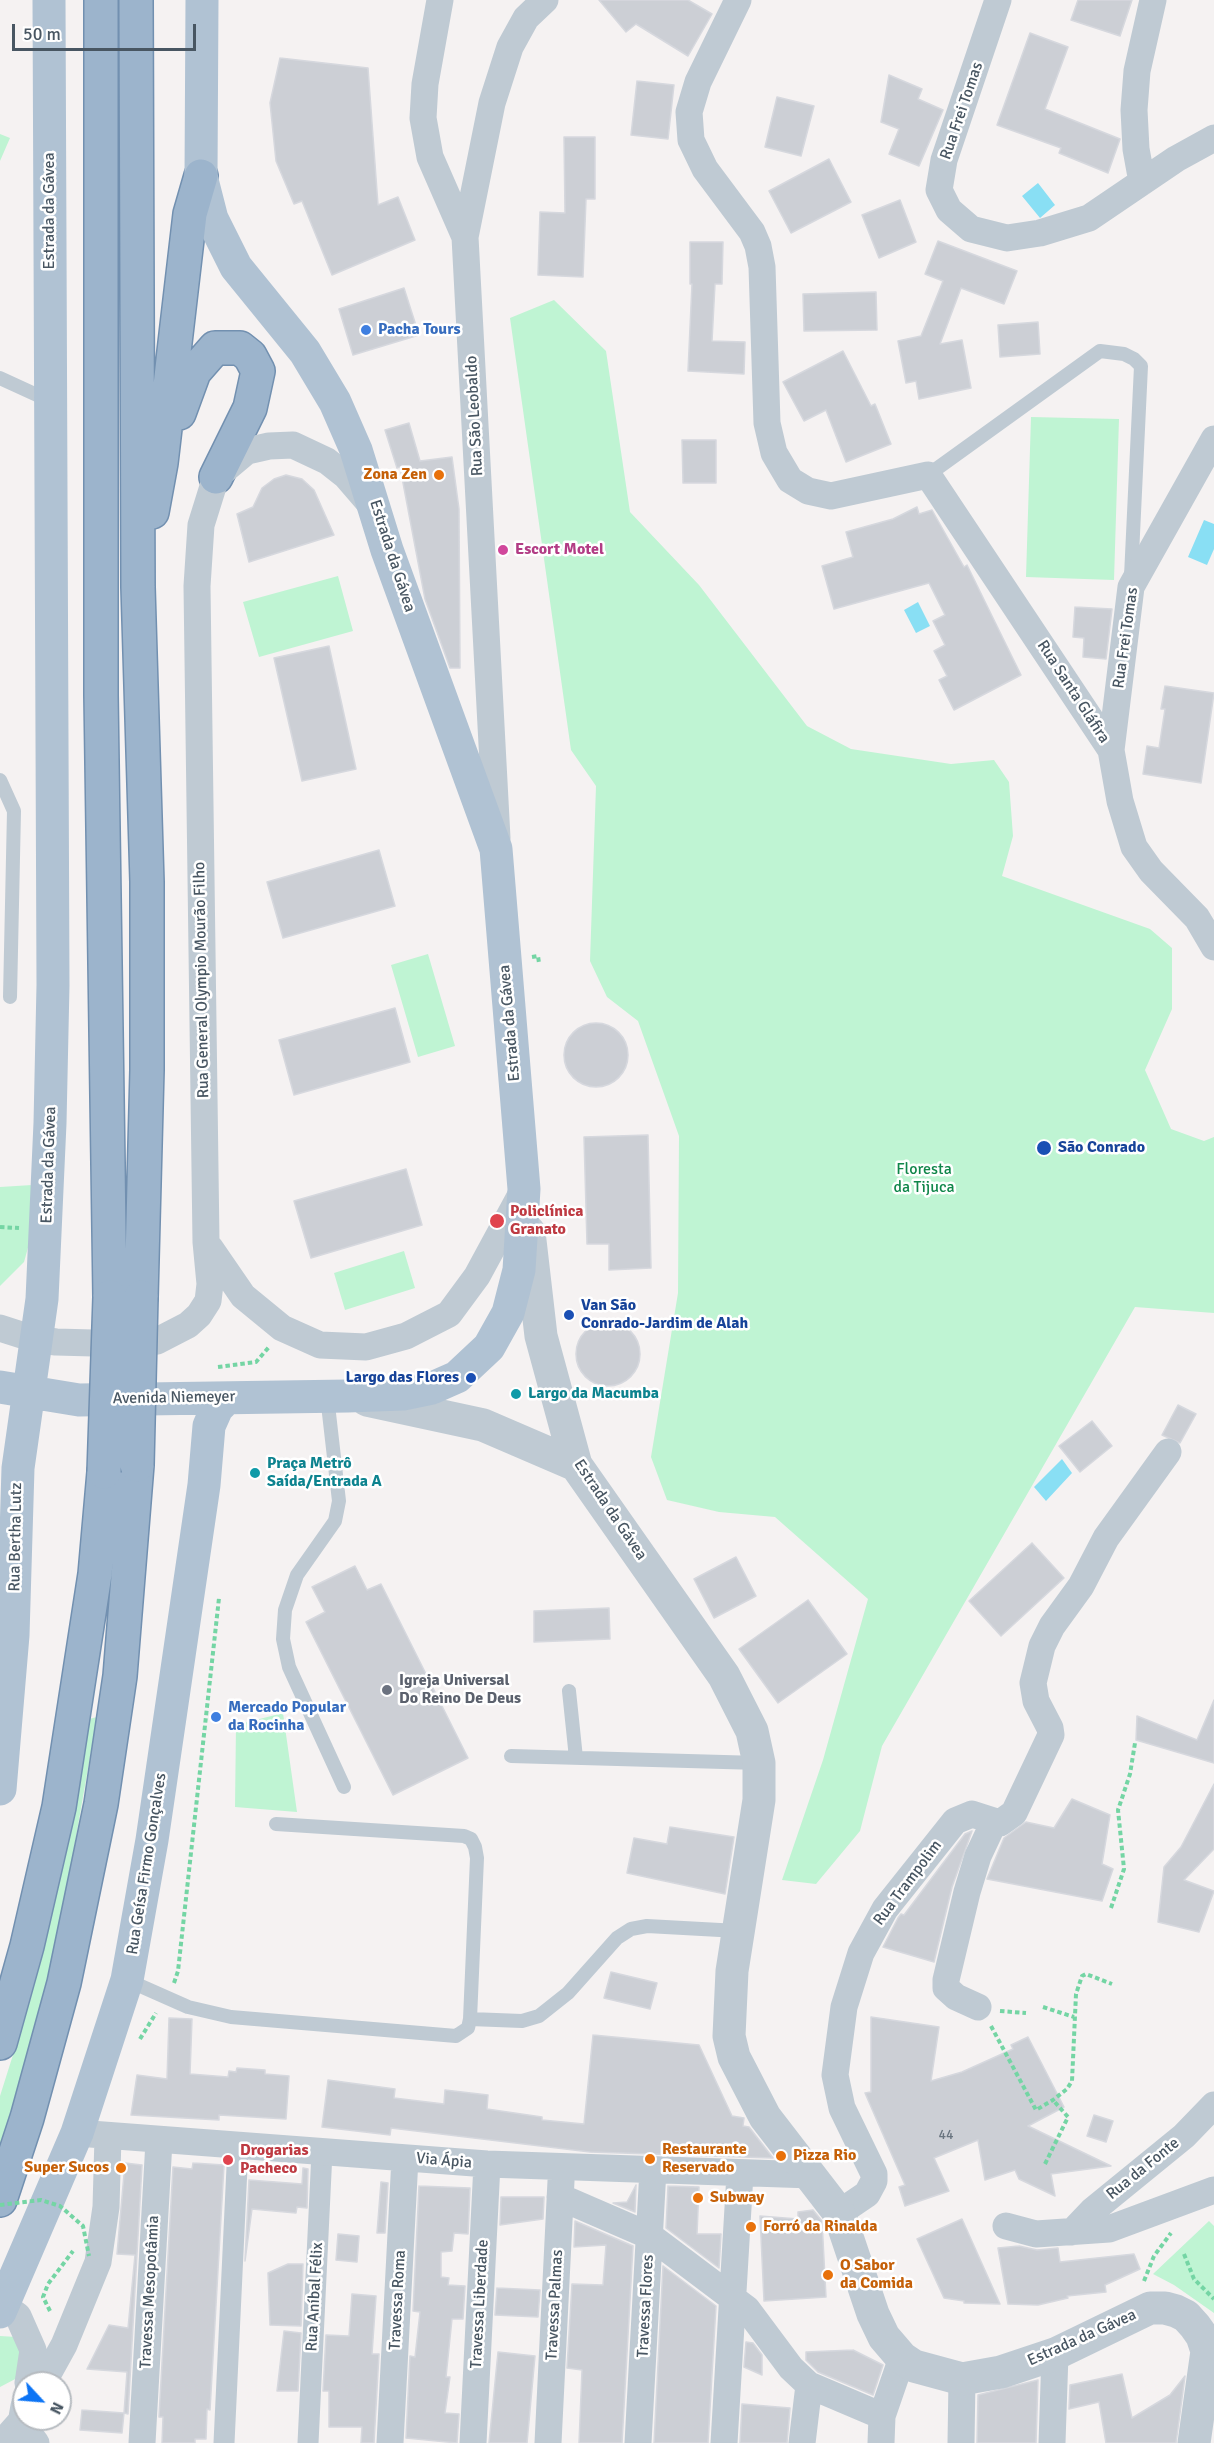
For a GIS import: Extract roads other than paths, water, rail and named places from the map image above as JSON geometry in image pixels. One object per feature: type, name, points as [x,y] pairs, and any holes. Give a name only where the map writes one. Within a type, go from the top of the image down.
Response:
[{"type":"highway","points":[[0,2200],[27,2118],[64,1983],[94,1839],[120,1676],[138,1465],[125,1297],[101,694],[101,0]]},
{"type":"highway","points":[[0,2043],[27,1946],[59,1807],[95,1574],[147,1070],[147,882],[138,587],[136,0]]},
{"type":"highway","points":[[138,587],[161,463],[190,214],[201,176]]},
{"type":"highway","points":[[161,463],[194,372],[215,348],[240,348],[250,356],[258,370],[250,408],[216,477]]},
{"type":"main road","name":"Estrada da Gávea","points":[[14,1389],[34,1339],[42,1299],[47,1240],[53,997],[49,0]]},
{"type":"main road","name":"Estrada da Gávea","points":[[202,0],[201,176],[212,219],[236,267],[305,352],[335,402],[356,450],[378,513],[391,561],[496,849],[524,1189]]},
{"type":"main road","name":"Avenida Niemeyer","points":[[14,1389],[79,1400],[403,1394],[432,1388],[457,1377],[489,1347],[508,1313],[519,1270],[524,1189]]},
{"type":"main road","name":"Rua Bertha Lutz","points":[[0,1789],[13,1635],[14,1389]]},
{"type":"main road","name":"Rua Geísa Firmo Gonçalves","points":[[2,2309],[93,2135],[128,1980],[152,1840],[204,1485],[209,1426],[217,1408],[226,1399]]},
{"type":"main road","points":[[0,1439],[13,1485]]},
{"type":"street","points":[[440,0],[425,84],[423,118],[430,157],[465,237]]},
{"type":"street","name":"Rua São Leobaldo","points":[[496,849],[497,820],[465,237],[492,103],[510,47],[526,18],[545,0]]},
{"type":"street","points":[[738,0],[698,82],[689,112],[691,140],[705,170],[752,232],[758,246],[762,267],[767,423],[774,453],[790,480],[808,491],[831,496],[928,475]]},
{"type":"street","name":"Rua Frei Tomas","points":[[998,0],[944,160],[939,190],[949,210],[971,229],[1007,238],[1040,233],[1089,218],[1214,138]]},
{"type":"street","points":[[1142,182],[1136,149],[1134,110],[1137,71],[1153,0]]},
{"type":"street","name":"Rua Frei Tomas","points":[[1111,750],[1131,587],[1214,439]]},
{"type":"street","points":[[216,477],[247,451],[293,445],[327,461],[346,476],[378,513]]},
{"type":"street","name":"Rua Santa Gláfira","points":[[928,475],[1111,750],[1120,801],[1134,847],[1151,871],[1197,918],[1214,947]]},
{"type":"street","name":"Rua General Olympio Mourão Filho","points":[[0,1328],[34,1339],[130,1344],[157,1341],[175,1334],[199,1315],[208,1301],[210,1284],[206,1242],[197,586],[201,525],[216,477]]},
{"type":"street","points":[[206,1242],[237,1290],[282,1328],[320,1345],[366,1347],[406,1336],[449,1314],[477,1276],[524,1189]]},
{"type":"street","name":"Estrada da Gávea","points":[[524,1189],[541,1336],[576,1465],[724,1676],[752,1731],[759,1763],[759,1800],[729,2001],[729,2036],[734,2058],[765,2117],[812,2175],[838,2213],[873,2314],[884,2337],[902,2358],[934,2374],[962,2379],[1001,2372],[1055,2354],[1150,2308],[1165,2308],[1186,2316],[1202,2336],[1207,2351],[1194,2443]]},
{"type":"street","name":"Avenida Niemeyer","points":[[338,1396],[483,1425],[576,1465]]},
{"type":"street","points":[[978,2007],[957,1997],[946,1988],[946,1980],[978,1856],[994,1822],[1005,1821],[1014,1813],[1051,1735],[1050,1728],[1036,1701],[1033,1683],[1042,1646],[1052,1626],[1081,1586],[1106,1538],[1168,1452]]},
{"type":"street","name":"Rua Trampolim","points":[[838,2213],[867,2194],[874,2181],[874,2174],[842,2108],[835,2075],[844,2007],[861,1953],[885,1909],[955,1821],[972,1814],[994,1822]]},
{"type":"street","name":"Rua da Fonte","points":[[1072,2232],[1092,2211],[1184,2136],[1214,2105]]},
{"type":"street","points":[[50,2371],[69,2335],[98,2262],[106,2207],[93,2135]]},
{"type":"street","name":"Via Ápia","points":[[93,2135],[486,2164],[812,2175]]},
{"type":"street","name":"Travessa Mesopotâmia","points":[[142,2443],[159,2141]]},
{"type":"street","points":[[224,2443],[238,2146]]},
{"type":"street","name":"Rua Aníbal Félix","points":[[308,2443],[322,2152]]},
{"type":"street","name":"Travessa Roma","points":[[390,2443],[405,2158]]},
{"type":"street","name":"Travessa Liberdade","points":[[473,2443],[486,2164]]},
{"type":"street","name":"Travessa Palmas","points":[[548,2443],[562,2168]]},
{"type":"street","name":"Travessa Flores","points":[[638,2443],[653,2169]]},
{"type":"street","points":[[724,2443],[740,2174]]},
{"type":"street","points":[[1006,2226],[1036,2234],[1108,2229],[1214,2190]]},
{"type":"street","points":[[560,2197],[650,2236],[734,2297],[759,2323],[791,2368],[809,2385],[882,2415]]},
{"type":"street","points":[[2,2309],[18,2316],[33,2350],[30,2371]]},
{"type":"street","points":[[1052,2443],[1055,2354]]},
{"type":"street","points":[[881,2443],[882,2415],[902,2358]]},
{"type":"street","points":[[962,2379],[962,2443]]},
{"type":"street","points":[[802,2443],[809,2385]]},
{"type":"street","points":[[2,2443],[16,2431]]},
{"type":"lane","points":[[928,475],[1100,351],[1124,354],[1134,359],[1142,366],[1131,587]]},
{"type":"lane","points":[[0,378],[50,401]]},
{"type":"lane","points":[[0,780],[14,811],[10,997]]},
{"type":"lane","points":[[338,1396],[339,1501],[335,1521],[297,1575],[285,1610],[283,1639],[289,1667],[344,1787]]},
{"type":"lane","points":[[569,1691],[576,1758]]},
{"type":"lane","points":[[511,1756],[759,1763]]},
{"type":"lane","points":[[128,1980],[188,2007],[231,2017],[456,2036],[468,2028],[477,1858],[471,1839],[464,1836],[276,1824]]},
{"type":"lane","points":[[470,2019],[522,2020],[539,2016],[568,1993],[617,1938],[631,1929],[667,1926],[738,1931]]},
{"type":"water","points":[[1038,183],[1055,205],[1040,218],[1022,196]]},
{"type":"water","points":[[1204,520],[1214,524],[1214,549],[1207,565],[1188,557]]},
{"type":"water","points":[[918,602],[930,626],[916,633],[904,610]]},
{"type":"water","points":[[1062,1459],[1072,1473],[1046,1501],[1034,1487]]},
{"type":"place","name":"Pacha Tours","points":[[366,330]]},
{"type":"place","name":"Zona Zen","points":[[439,475]]},
{"type":"place","name":"Escort Motel","points":[[503,550]]},
{"type":"place","name":"São Conrado","points":[[1044,1148]]},
{"type":"place","name":"Policlínica Granato","points":[[497,1221]]},
{"type":"place","name":"Van São Conrado-Jardim de Alah","points":[[569,1315]]},
{"type":"place","name":"Largo das Flores","points":[[471,1378]]},
{"type":"place","name":"Largo da Macumba","points":[[516,1394]]},
{"type":"place","name":"Praça Metrô Saída/Entrada A","points":[[255,1473]]},
{"type":"place","name":"Igreja Universal Do Reino De Deus","points":[[387,1690]]},
{"type":"place","name":"Mercado Popular da Rocinha","points":[[216,1717]]},
{"type":"place","name":"Pizza Rio","points":[[781,2156]]},
{"type":"place","name":"Restaurante Reservado","points":[[650,2159]]},
{"type":"place","name":"Drogarias Pacheco","points":[[228,2160]]},
{"type":"place","name":"Super Sucos","points":[[121,2168]]},
{"type":"place","name":"Subway","points":[[698,2198]]},
{"type":"place","name":"Forró da Rinalda","points":[[751,2227]]},
{"type":"place","name":"O Sabor da Comida","points":[[828,2275]]},
{"type":"park label","name":"Floresta da Tijuca","points":[[924,1179]]}]
